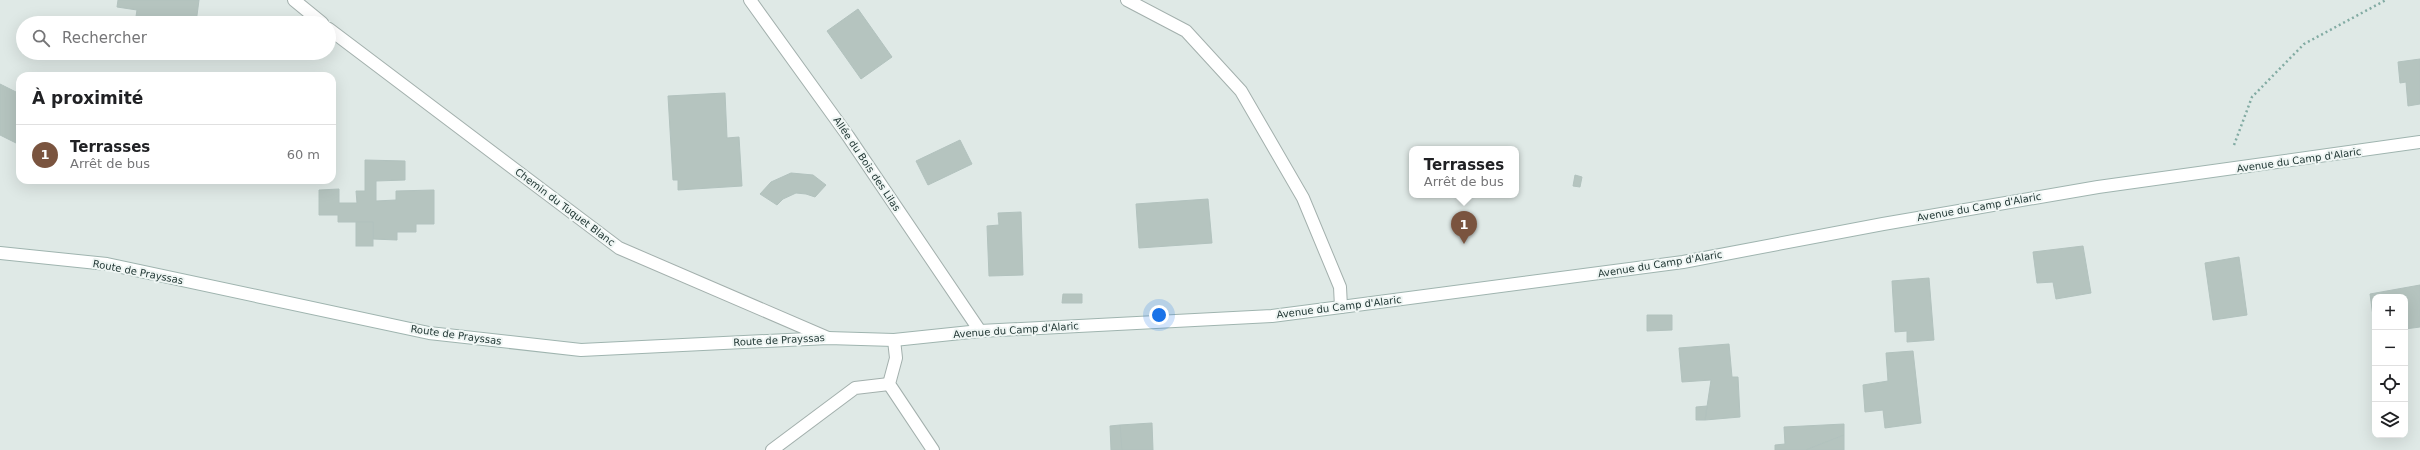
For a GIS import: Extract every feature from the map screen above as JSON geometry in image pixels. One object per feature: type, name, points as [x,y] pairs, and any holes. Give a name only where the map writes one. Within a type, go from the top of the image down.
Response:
[{"type":"main road","points":[[294,0],[313,16]]},
{"type":"main road","name":"Allée du Bois des Lilas","points":[[750,0],[848,136],[980,331]]},
{"type":"main road","points":[[1127,0],[1186,31],[1241,91],[1303,198],[1340,287],[1341,307]]},
{"type":"main road","name":"Chemin du Tuquet Blanc","points":[[336,34],[619,248],[828,338]]},
{"type":"main road","name":"Avenue du Camp d'Alaric","points":[[894,340],[980,331],[1272,316],[1683,262],[1891,222],[2090,188],[2224,171],[2420,142]]},
{"type":"main road","name":"Route de Prayssas","points":[[0,253],[107,264],[429,333],[581,350],[828,338],[894,340]]},
{"type":"main road","points":[[894,340],[896,358],[889,384],[933,450]]},
{"type":"main road","points":[[772,450],[855,388],[889,384]]},
{"type":"path","points":[[2224,171],[2252,98],[2304,44],[2386,0]]},
{"type":"building","points":[[118,0],[199,0],[197,16],[136,16],[137,10],[117,7]]},
{"type":"building","points":[[858,9],[892,57],[861,79],[827,31]]},
{"type":"building","points":[[2420,59],[2420,104],[2408,106],[2406,82],[2400,83],[2398,62]]},
{"type":"building","points":[[0,84],[16,92],[16,143],[0,135]]},
{"type":"building","points":[[725,93],[727,138],[739,137],[742,186],[678,190],[678,180],[673,180],[668,96]]},
{"type":"building","points":[[960,140],[972,164],[928,185],[916,161]]},
{"type":"building","points":[[365,160],[405,161],[405,180],[376,181],[376,201],[396,200],[396,191],[434,190],[434,224],[416,224],[416,232],[397,232],[397,240],[373,239],[373,222],[338,222],[338,215],[319,215],[319,190],[339,189],[339,203],[357,203],[356,191],[365,191]]},
{"type":"building","points":[[791,173],[813,175],[826,185],[815,197],[796,193],[783,199],[777,205],[760,194],[771,182]]},
{"type":"building","points":[[1575,175],[1582,177],[1580,187],[1573,186]]},
{"type":"building","points":[[1208,199],[1212,243],[1139,248],[1136,204]]},
{"type":"building","points":[[1021,212],[1023,275],[989,276],[987,226],[999,225],[998,213]]},
{"type":"building","points":[[356,222],[373,222],[373,246],[356,246]]},
{"type":"building","points":[[2083,246],[2091,293],[2056,299],[2053,282],[2037,283],[2033,252]]},
{"type":"building","points":[[2239,257],[2247,315],[2213,320],[2205,263]]},
{"type":"building","points":[[1929,278],[1934,340],[1907,342],[1907,331],[1895,332],[1892,281]]},
{"type":"building","points":[[2420,285],[2420,327],[2408,329],[2408,294],[2372,294],[2372,309],[2370,294]]},
{"type":"building","points":[[1063,294],[1082,294],[1082,303],[1062,303]]},
{"type":"building","points":[[1647,315],[1672,315],[1672,330],[1647,331]]},
{"type":"building","points":[[1729,344],[1732,377],[1738,377],[1740,417],[1705,420],[1711,380],[1682,382],[1679,348]]},
{"type":"building","points":[[1913,351],[1921,423],[1885,428],[1883,410],[1865,412],[1863,385],[1888,381],[1886,353]]},
{"type":"building","points":[[1707,406],[1705,420],[1696,420],[1696,407]]},
{"type":"building","points":[[1152,423],[1153,450],[1120,450],[1120,425]]},
{"type":"building","points":[[1844,424],[1844,435],[1806,450],[1775,450],[1775,445],[1785,444],[1784,427]]},
{"type":"building","points":[[1120,425],[1122,450],[1111,450],[1110,426]]},
{"type":"building","points":[[1844,435],[1844,450],[1806,450]]},
{"type":"place","name":"Terrasses","points":[[1464,244]]}]
